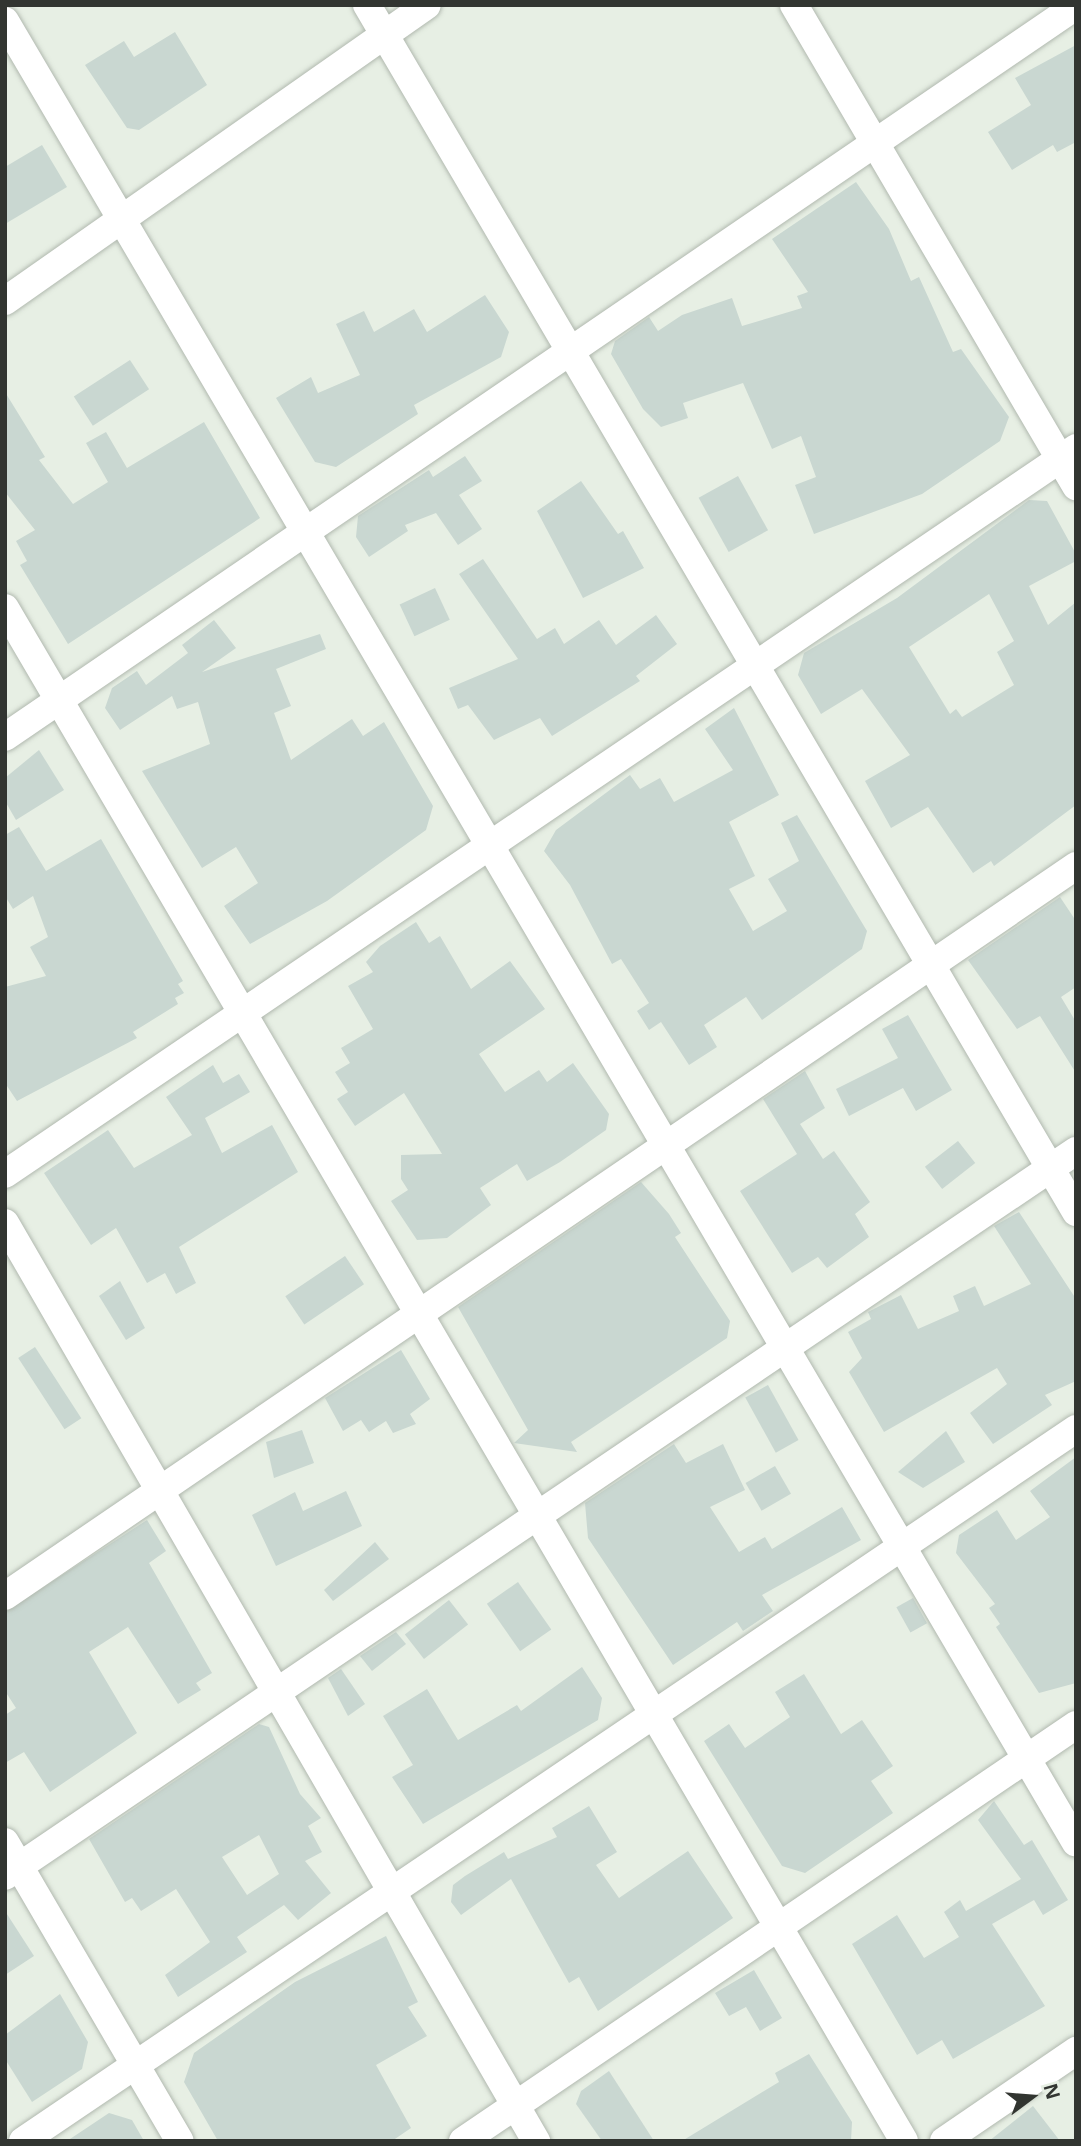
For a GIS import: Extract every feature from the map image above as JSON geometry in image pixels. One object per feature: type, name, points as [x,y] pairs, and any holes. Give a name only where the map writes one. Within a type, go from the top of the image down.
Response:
[{"type":"street","points":[[368,5],[1076,1212]]},
{"type":"street","points":[[5,301],[427,5]]},
{"type":"street","points":[[794,5],[875,144],[1068,454],[1076,486]]},
{"type":"street","points":[[5,737],[307,535],[569,349],[1076,6]]},
{"type":"street","points":[[5,21],[1076,1843]]},
{"type":"street","points":[[5,1174],[754,664],[1068,454]]},
{"type":"street","points":[[5,608],[904,2141]]},
{"type":"street","points":[[5,1596],[1076,866]]},
{"type":"street","points":[[13,1871],[1076,1151]]},
{"type":"street","points":[[5,1223],[158,1492],[536,2141]]},
{"type":"street","points":[[23,2141],[1076,1429]]},
{"type":"street","points":[[463,2141],[1076,1725]]},
{"type":"street","points":[[5,1842],[13,1871],[180,2141]]},
{"type":"street","points":[[944,2141],[1076,2051]]},
{"type":"building","points":[[175,32],[207,85],[139,130],[127,128],[85,65],[124,41],[134,57]]},
{"type":"building","points":[[1076,45],[1076,142],[1057,152],[1053,145],[1012,170],[988,132],[1031,105],[1015,78]]},
{"type":"building","points":[[42,145],[67,187],[5,224],[5,167]]},
{"type":"building","points":[[856,182],[889,229],[911,281],[919,277],[953,352],[961,349],[1009,417],[1000,441],[922,494],[814,534],[795,485],[816,477],[801,436],[772,449],[743,383],[683,403],[688,418],[661,427],[643,409],[611,354],[615,341],[649,317],[658,331],[682,315],[732,298],[742,326],[802,308],[797,296],[808,292],[772,239]]},
{"type":"building","points":[[485,295],[509,332],[501,357],[414,405],[418,414],[336,467],[315,462],[276,398],[311,377],[318,393],[360,375],[336,324],[364,311],[374,332],[414,309],[427,332]]},
{"type":"building","points":[[130,360],[149,389],[93,426],[74,396]]},
{"type":"building","points":[[5,392],[45,457],[39,460],[73,504],[108,482],[86,443],[106,432],[127,468],[204,422],[260,518],[68,644],[20,565],[27,561],[16,541],[35,530],[5,492]]},
{"type":"building","points":[[465,456],[482,481],[459,495],[482,529],[458,545],[436,513],[405,525],[408,531],[369,557],[356,537],[358,516],[429,470],[433,477]]},
{"type":"building","points":[[738,476],[768,530],[729,552],[699,498]]},
{"type":"building","points":[[581,481],[618,534],[623,531],[644,568],[583,598],[537,511]]},
{"type":"building","points":[[1029,500],[1047,501],[1076,554],[1076,561],[1029,586],[1048,625],[1076,602],[1076,805],[994,866],[991,861],[973,873],[928,807],[891,828],[865,781],[910,755],[862,689],[821,714],[798,675],[804,653],[897,598]],"holes":[[[989,594],[1014,641],[997,652],[1014,685],[962,717],[956,709],[950,714],[909,647]]]},
{"type":"building","points":[[483,559],[537,639],[555,628],[564,644],[599,620],[616,645],[656,615],[677,644],[636,676],[640,681],[552,736],[540,718],[494,740],[468,705],[458,709],[449,688],[518,659],[459,574]]},
{"type":"building","points":[[435,588],[450,620],[414,636],[400,604]]},
{"type":"building","points":[[214,620],[236,648],[202,672],[320,634],[326,649],[276,669],[291,706],[274,713],[291,760],[352,719],[363,736],[384,722],[433,806],[426,830],[327,901],[250,944],[224,906],[258,883],[236,847],[202,868],[142,771],[210,744],[198,702],[177,709],[172,696],[120,730],[105,708],[112,688],[137,671],[146,685],[188,653],[182,645]]},
{"type":"building","points":[[734,708],[779,795],[729,822],[755,876],[729,889],[753,931],[787,911],[768,879],[799,861],[781,823],[797,815],[867,931],[862,949],[762,1020],[746,997],[704,1025],[717,1047],[689,1065],[661,1022],[649,1030],[637,1011],[649,1003],[621,959],[612,964],[570,885],[544,851],[556,830],[630,775],[640,789],[660,778],[674,802],[733,770],[705,729]]},
{"type":"building","points":[[39,750],[64,790],[16,820],[5,801],[5,778]]},
{"type":"building","points":[[19,827],[46,871],[101,839],[183,981],[178,984],[184,993],[175,998],[178,1004],[133,1032],[137,1038],[17,1101],[5,1083],[5,987],[46,976],[30,947],[48,937],[33,896],[13,909],[5,896],[5,835]]},
{"type":"building","points":[[1060,897],[1076,921],[1076,987],[1061,997],[1076,1022],[1076,1073],[1040,1016],[1017,1029],[968,960]]},
{"type":"building","points":[[416,922],[429,943],[440,936],[471,989],[510,961],[545,1009],[479,1054],[505,1092],[539,1070],[547,1082],[573,1063],[609,1114],[606,1130],[527,1181],[517,1164],[480,1188],[491,1205],[447,1238],[417,1240],[391,1201],[408,1190],[401,1179],[401,1155],[442,1154],[404,1093],[355,1126],[337,1099],[348,1092],[335,1072],[350,1063],[341,1048],[373,1029],[348,986],[373,972],[366,962],[380,946]]},
{"type":"building","points":[[908,1015],[952,1090],[916,1111],[903,1088],[849,1116],[836,1089],[898,1058],[882,1029]]},
{"type":"building","points":[[213,1065],[223,1083],[239,1074],[250,1092],[205,1118],[222,1153],[272,1125],[298,1172],[179,1247],[196,1283],[176,1294],[165,1273],[147,1283],[116,1228],[91,1245],[44,1173],[108,1130],[134,1168],[192,1135],[166,1097]]},
{"type":"building","points":[[805,1071],[825,1108],[800,1124],[823,1159],[834,1151],[870,1202],[855,1214],[869,1237],[827,1268],[818,1257],[792,1273],[740,1191],[797,1154],[763,1099]]},
{"type":"building","points":[[958,1141],[975,1163],[942,1189],[925,1167]]},
{"type":"building","points":[[641,1182],[669,1214],[681,1233],[675,1237],[730,1321],[727,1338],[571,1442],[577,1452],[514,1443],[528,1430],[458,1307]]},
{"type":"building","points":[[1019,1212],[1076,1299],[1076,1381],[1045,1395],[1052,1405],[993,1444],[970,1413],[1007,1384],[997,1368],[884,1432],[849,1372],[862,1358],[848,1332],[871,1319],[868,1312],[901,1295],[918,1329],[959,1311],[953,1296],[975,1286],[984,1306],[1031,1284],[994,1226]]},
{"type":"building","points":[[345,1256],[364,1284],[304,1324],[285,1296]]},
{"type":"building","points":[[120,1281],[145,1328],[126,1340],[99,1296]]},
{"type":"building","points":[[35,1347],[81,1418],[65,1429],[18,1358]]},
{"type":"building","points":[[401,1350],[430,1399],[410,1414],[416,1424],[393,1433],[386,1421],[369,1432],[361,1420],[343,1431],[325,1398]]},
{"type":"building","points":[[768,1385],[799,1440],[776,1453],[745,1398]]},
{"type":"building","points":[[302,1430],[314,1463],[274,1478],[266,1442]]},
{"type":"building","points":[[946,1431],[965,1462],[923,1488],[898,1472]]},
{"type":"building","points":[[674,1444],[686,1463],[723,1444],[745,1490],[710,1507],[739,1552],[765,1537],[772,1549],[842,1507],[861,1540],[762,1595],[773,1611],[743,1631],[737,1622],[673,1665],[588,1538],[585,1503]]},
{"type":"building","points":[[1076,1457],[1076,1683],[1039,1693],[996,1627],[1000,1624],[989,1608],[995,1604],[956,1553],[959,1535],[997,1510],[1016,1540],[1050,1517],[1030,1491]]},
{"type":"building","points":[[775,1466],[791,1494],[762,1511],[746,1483]]},
{"type":"building","points":[[346,1491],[362,1526],[276,1566],[252,1515],[295,1492],[303,1511]]},
{"type":"building","points":[[147,1520],[166,1551],[149,1563],[212,1673],[196,1683],[201,1690],[178,1704],[128,1627],[89,1652],[137,1733],[50,1792],[24,1752],[5,1763],[5,1715],[16,1708],[5,1691],[5,1612]]},
{"type":"building","points":[[375,1542],[389,1559],[333,1601],[324,1590]]},
{"type":"building","points":[[518,1582],[551,1630],[520,1651],[487,1604]]},
{"type":"building","points":[[913,1598],[927,1623],[910,1633],[896,1607]]},
{"type":"building","points":[[449,1600],[468,1624],[424,1659],[405,1634]]},
{"type":"building","points":[[396,1632],[406,1644],[372,1671],[360,1656]]},
{"type":"building","points":[[582,1667],[602,1698],[598,1720],[423,1824],[392,1777],[413,1765],[383,1716],[427,1689],[458,1740],[517,1705],[521,1711]]},
{"type":"building","points":[[341,1669],[365,1704],[348,1716],[328,1678]]},
{"type":"building","points":[[804,1674],[841,1734],[862,1720],[893,1766],[871,1781],[893,1813],[805,1873],[782,1866],[704,1741],[729,1724],[745,1748],[790,1717],[775,1692]]},
{"type":"building","points":[[259,1724],[269,1727],[300,1794],[321,1818],[308,1826],[322,1852],[305,1861],[331,1893],[298,1920],[284,1905],[237,1937],[247,1952],[178,1997],[165,1975],[210,1942],[176,1889],[141,1911],[132,1898],[125,1902],[89,1839]],"holes":[[[259,1835],[279,1874],[247,1895],[222,1857]]]},
{"type":"building","points":[[994,1801],[1024,1845],[1032,1840],[1068,1900],[1043,1915],[1034,1900],[992,1924],[1045,2006],[953,2059],[942,2040],[917,2055],[852,1944],[897,1915],[924,1958],[959,1937],[944,1912],[960,1900],[966,1911],[1021,1879],[978,1820]]},
{"type":"building","points":[[589,1806],[617,1852],[596,1865],[619,1898],[688,1851],[733,1918],[598,2011],[579,1977],[569,1983],[511,1879],[461,1915],[451,1902],[453,1885],[465,1876],[504,1852],[508,1859],[557,1837],[552,1828]]},
{"type":"building","points":[[5,1911],[34,1956],[5,1975]]},
{"type":"building","points":[[386,1936],[418,2002],[408,2007],[427,2036],[376,2065],[411,2128],[392,2141],[218,2141],[184,2082],[194,2053],[295,1982]]},
{"type":"building","points":[[754,1970],[782,2018],[760,2031],[746,2007],[729,2016],[715,1993]]},
{"type":"building","points":[[60,1994],[88,2042],[82,2069],[32,2102],[5,2059],[5,2035]]},
{"type":"building","points":[[809,2054],[852,2122],[851,2141],[682,2141],[779,2082],[775,2073]]},
{"type":"building","points":[[609,2071],[654,2141],[602,2141],[576,2104],[581,2091]]},
{"type":"building","points":[[1033,2106],[1060,2141],[989,2141]]},
{"type":"building","points":[[109,2113],[132,2120],[144,2141],[67,2141]]}]
